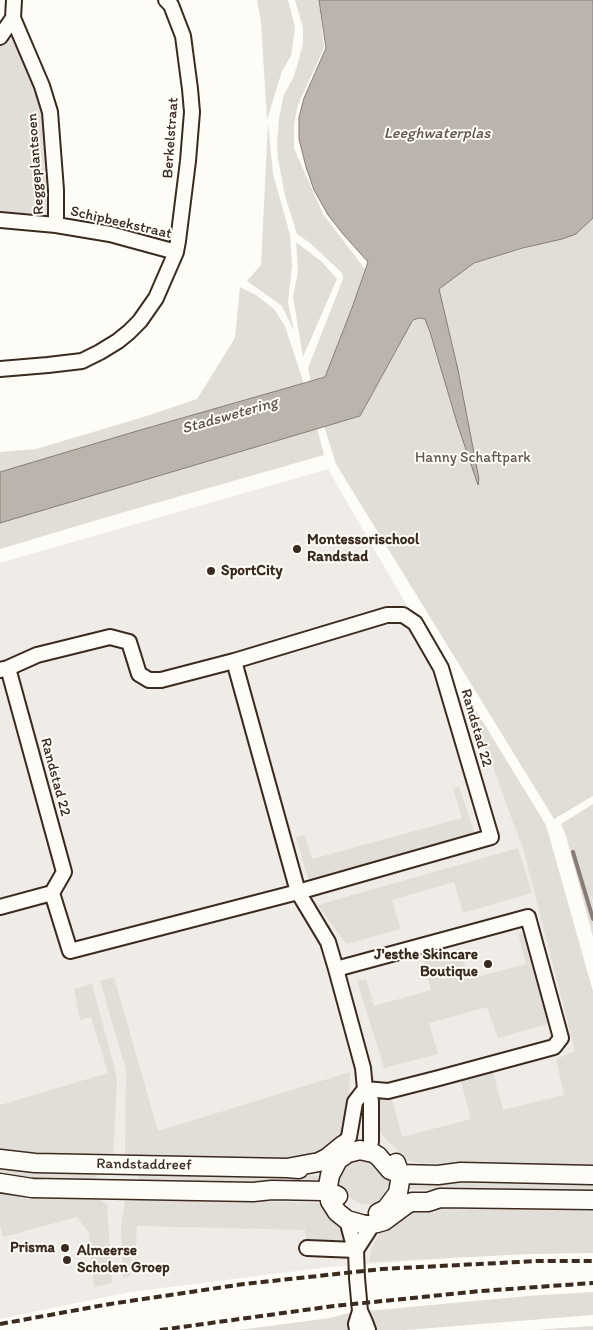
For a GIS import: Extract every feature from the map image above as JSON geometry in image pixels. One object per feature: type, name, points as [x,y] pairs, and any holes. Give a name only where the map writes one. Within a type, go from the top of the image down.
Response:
[{"type":"main road","points":[[329,1196],[337,1196],[354,1213],[384,1221],[396,1205],[400,1187],[398,1169],[390,1153],[385,1149],[348,1150],[330,1175],[329,1196],[337,1212],[347,1220],[359,1224],[372,1219]]},
{"type":"main road","name":"Randstaddreef","points":[[0,1159],[35,1163],[288,1168],[319,1162],[348,1150]]},
{"type":"main road","points":[[398,1169],[438,1175],[461,1172],[593,1175]]},
{"type":"main road","name":"Randstaddreef","points":[[0,1183],[32,1188],[253,1192],[270,1197],[326,1200],[329,1196]]},
{"type":"main road","points":[[396,1205],[402,1207],[412,1202],[428,1202],[440,1198],[593,1200]]},
{"type":"street","name":"Reggeplantsoen","points":[[14,0],[14,18],[42,86],[50,112],[55,174],[56,225]]},
{"type":"street","name":"Berkelstraat","points":[[0,369],[82,361],[118,341],[129,332],[150,309],[156,298],[176,252],[188,161],[192,112],[183,36],[171,5],[166,0]]},
{"type":"street","points":[[0,37],[14,18]]},
{"type":"street","name":"Schipbeekstraat","points":[[0,220],[56,225],[110,234],[176,252]]},
{"type":"street","name":"Randstad 22","points":[[388,615],[403,615],[414,623],[442,668],[491,837],[298,892],[70,951],[52,893],[64,872],[4,669],[37,655],[110,637],[129,642],[139,674],[149,680],[162,680],[234,661],[388,615]]},
{"type":"street","points":[[234,661],[298,892],[328,942],[362,1063],[365,1089],[371,1101],[348,1150]]},
{"type":"street","points":[[0,907],[52,893]]},
{"type":"street","points":[[336,969],[528,916],[561,1038],[554,1047],[438,1078],[388,1091],[365,1089]]},
{"type":"street","points":[[348,1150],[354,1102],[365,1089]]},
{"type":"street","points":[[356,1250],[369,1230],[372,1219]]},
{"type":"street","points":[[347,1220],[356,1250],[360,1311],[368,1330]]},
{"type":"street","points":[[308,1248],[356,1250]]},
{"type":"street","points":[[356,1330],[360,1311]]},
{"type":"shaded area","points":[[328,469],[547,848],[593,1031],[593,1248],[329,1267],[130,1292],[0,1319],[0,563]]},
{"type":"green space","points":[[257,0],[288,0],[295,27],[291,56],[282,71],[267,120],[261,22]]},
{"type":"green space","points":[[295,0],[319,0],[324,48],[298,105],[294,124],[294,148],[323,214],[365,269],[325,377],[311,382],[308,368],[343,279],[342,273],[310,243],[297,234],[285,196],[278,159],[279,119],[283,97],[294,76],[303,44],[303,28]]},
{"type":"green space","points":[[13,28],[31,72],[45,114],[51,218],[0,215],[0,43]]},
{"type":"green space","points":[[268,123],[273,174],[290,235],[292,265],[288,303],[294,331],[282,306],[247,281],[261,265]]},
{"type":"green space","name":"Hanny Schaftpark","points":[[593,218],[593,796],[554,819],[336,464],[324,426],[360,416],[410,325],[438,288],[474,263],[576,234]]},
{"type":"green space","points":[[296,242],[322,262],[337,279],[303,357],[293,297],[298,271]]},
{"type":"green space","points":[[240,287],[256,295],[274,309],[285,326],[304,384],[0,472],[0,452],[36,449],[197,399],[235,338]]},
{"type":"green space","points":[[317,428],[324,455],[0,549],[0,523]]},
{"type":"green space","points":[[469,699],[546,825],[593,991],[593,1169],[409,1161],[399,1155],[396,1148],[378,1130],[375,1098],[391,1095],[402,1137],[471,1119],[460,1078],[492,1068],[503,1110],[564,1095],[556,1059],[575,1051],[523,848]]},
{"type":"green space","points":[[459,786],[475,835],[309,882],[296,837],[304,835],[312,859],[462,818],[453,788]]},
{"type":"green space","points":[[593,804],[593,901],[590,893],[593,904],[593,937],[566,836],[561,824]]},
{"type":"green space","points":[[518,848],[532,893],[463,913],[454,882],[392,900],[401,929],[346,944],[318,905]]},
{"type":"green space","points":[[524,932],[548,1024],[498,1038],[487,1007],[429,1023],[438,1054],[384,1068],[357,981],[366,979],[374,1006],[431,990],[423,959],[460,949],[469,979],[526,964],[518,933]]},
{"type":"green space","points":[[114,977],[158,1131],[350,1072],[349,1105],[345,1133],[339,1142],[312,1159],[125,1158],[126,1070],[100,981]]},
{"type":"green space","points":[[92,984],[117,1080],[113,1158],[45,1156],[0,1149],[0,1105],[108,1073],[91,1017],[80,1020],[74,989]]},
{"type":"green space","points":[[357,1160],[370,1162],[382,1176],[389,1179],[389,1185],[383,1196],[375,1203],[364,1205],[357,1202],[338,1186],[339,1176],[343,1170],[351,1162]]},
{"type":"green space","points":[[0,1164],[97,1172],[96,1184],[22,1180],[0,1176]]},
{"type":"green space","points":[[139,1171],[325,1176],[324,1188],[139,1183]]},
{"type":"green space","points":[[405,1178],[593,1182],[593,1193],[404,1189]]},
{"type":"green space","points":[[0,1192],[97,1198],[107,1204],[112,1283],[94,1287],[89,1233],[77,1217],[3,1237],[0,1226]]},
{"type":"green space","points":[[147,1197],[316,1203],[323,1205],[342,1226],[344,1241],[306,1241],[305,1230],[137,1226],[136,1247],[131,1249],[130,1276],[123,1278],[121,1227],[125,1201]]},
{"type":"green space","points":[[420,1206],[593,1211],[593,1253],[369,1262],[372,1247],[381,1231],[394,1226],[409,1212]]},
{"type":"green space","points":[[593,1292],[593,1315],[406,1330],[373,1330],[367,1311],[528,1296]]},
{"type":"green space","points":[[353,1312],[352,1330],[239,1330],[330,1318]]},
{"type":"green space","points":[[593,1326],[593,1330],[536,1330],[562,1328]]},
{"type":"water","name":"Leeghwaterplas","points":[[319,0],[593,0],[593,218],[576,234],[474,263],[439,289],[458,370],[479,479],[478,485],[430,332],[425,319],[419,318],[413,320],[360,416],[0,523],[0,472],[325,377],[368,262],[328,215],[314,190],[299,139],[299,117],[304,98],[326,48]]},
{"type":"waterway","points":[[573,852],[593,919]]},
{"type":"railway","points":[[0,1324],[110,1304],[244,1284],[382,1269],[537,1261],[593,1261]]},
{"type":"railway","points":[[160,1330],[334,1306],[481,1291],[593,1283]]},
{"type":"place","name":"Montessorischool Randstad","points":[[297,549]]},
{"type":"place","name":"SportCity","points":[[211,571]]},
{"type":"place","name":"J'esthe Skincare Boutique","points":[[488,964]]},
{"type":"place","name":"Prisma","points":[[65,1248]]},
{"type":"place","name":"Almeerse Scholen Groep","points":[[67,1260]]},
{"type":"water label","name":"Stadswetering","points":[[230,416]]}]
